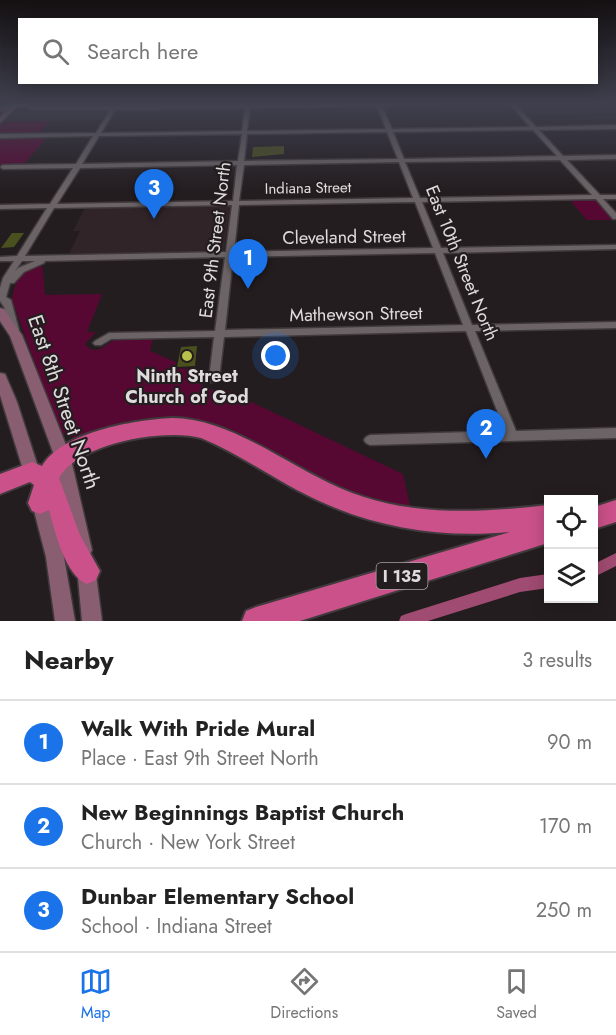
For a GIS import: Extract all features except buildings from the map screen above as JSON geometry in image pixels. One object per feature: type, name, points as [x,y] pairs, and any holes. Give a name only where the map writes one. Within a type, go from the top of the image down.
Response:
[{"type":"highway","points":[[0,484],[39,476],[50,470],[62,455],[77,446],[137,431],[183,426],[204,430],[229,441],[335,497],[392,516],[466,524],[502,523],[544,517]]},
{"type":"highway","points":[[39,476],[40,503]]},
{"type":"highway","points":[[39,476],[61,509],[70,541],[87,571]]},
{"type":"highway","points":[[598,507],[616,505]]},
{"type":"highway","points":[[598,517],[616,511]]},
{"type":"highway","name":"I 135","points":[[256,621],[544,534]]},
{"type":"street","points":[[0,136],[173,133]]},
{"type":"street","name":"East 9th Street North","points":[[214,379],[245,133]]},
{"type":"street","name":"East 10th Street North","points":[[391,133],[512,435]]},
{"type":"street","points":[[539,133],[616,217]]},
{"type":"street","name":"East 8th Street North","points":[[92,621],[87,571],[62,455],[16,335],[3,308],[2,297],[4,288],[19,259],[98,134]]},
{"type":"street","points":[[3,167],[616,158]]},
{"type":"street","name":"Indiana Street","points":[[0,207],[616,196]]},
{"type":"street","name":"Cleveland Street","points":[[0,259],[616,247]]},
{"type":"street","name":"East 8th Street North","points":[[3,308],[15,275],[31,265],[56,258]]},
{"type":"street","name":"Mathewson Street","points":[[98,343],[109,336],[616,324]]},
{"type":"street","points":[[0,378],[39,476]]},
{"type":"street","points":[[370,440],[616,433]]},
{"type":"street","points":[[40,503],[55,557],[65,621]]},
{"type":"shaded area","points":[[0,133],[40,133],[39,134]]},
{"type":"shaded area","points":[[48,136],[23,165],[4,164],[0,168],[0,137]]},
{"type":"shaded area","points":[[569,199],[596,199],[614,220],[587,220]]},
{"type":"shaded area","points":[[227,204],[230,206],[224,251],[69,254],[80,231],[73,231],[86,206]]},
{"type":"shaded area","points":[[42,263],[45,295],[102,294],[87,332],[96,332],[85,344],[90,348],[98,350],[118,339],[153,338],[150,351],[176,362],[175,369],[200,368],[199,379],[202,379],[202,386],[210,390],[222,388],[403,474],[412,514],[365,505],[211,426],[75,438],[60,432],[12,300],[17,281],[21,276],[30,268]]},
{"type":"waterway","points":[[598,569],[616,559]]},
{"type":"waterway","points":[[406,621],[520,585],[544,582]]},
{"type":"place","name":"Dunbar Elementary School","points":[[154,219]]},
{"type":"place","name":"Walk With Pride Mural","points":[[248,289]]},
{"type":"place","name":"Ninth Street Church of God","points":[[187,356]]},
{"type":"place","name":"New Beginnings Baptist Church","points":[[486,459]]}]
